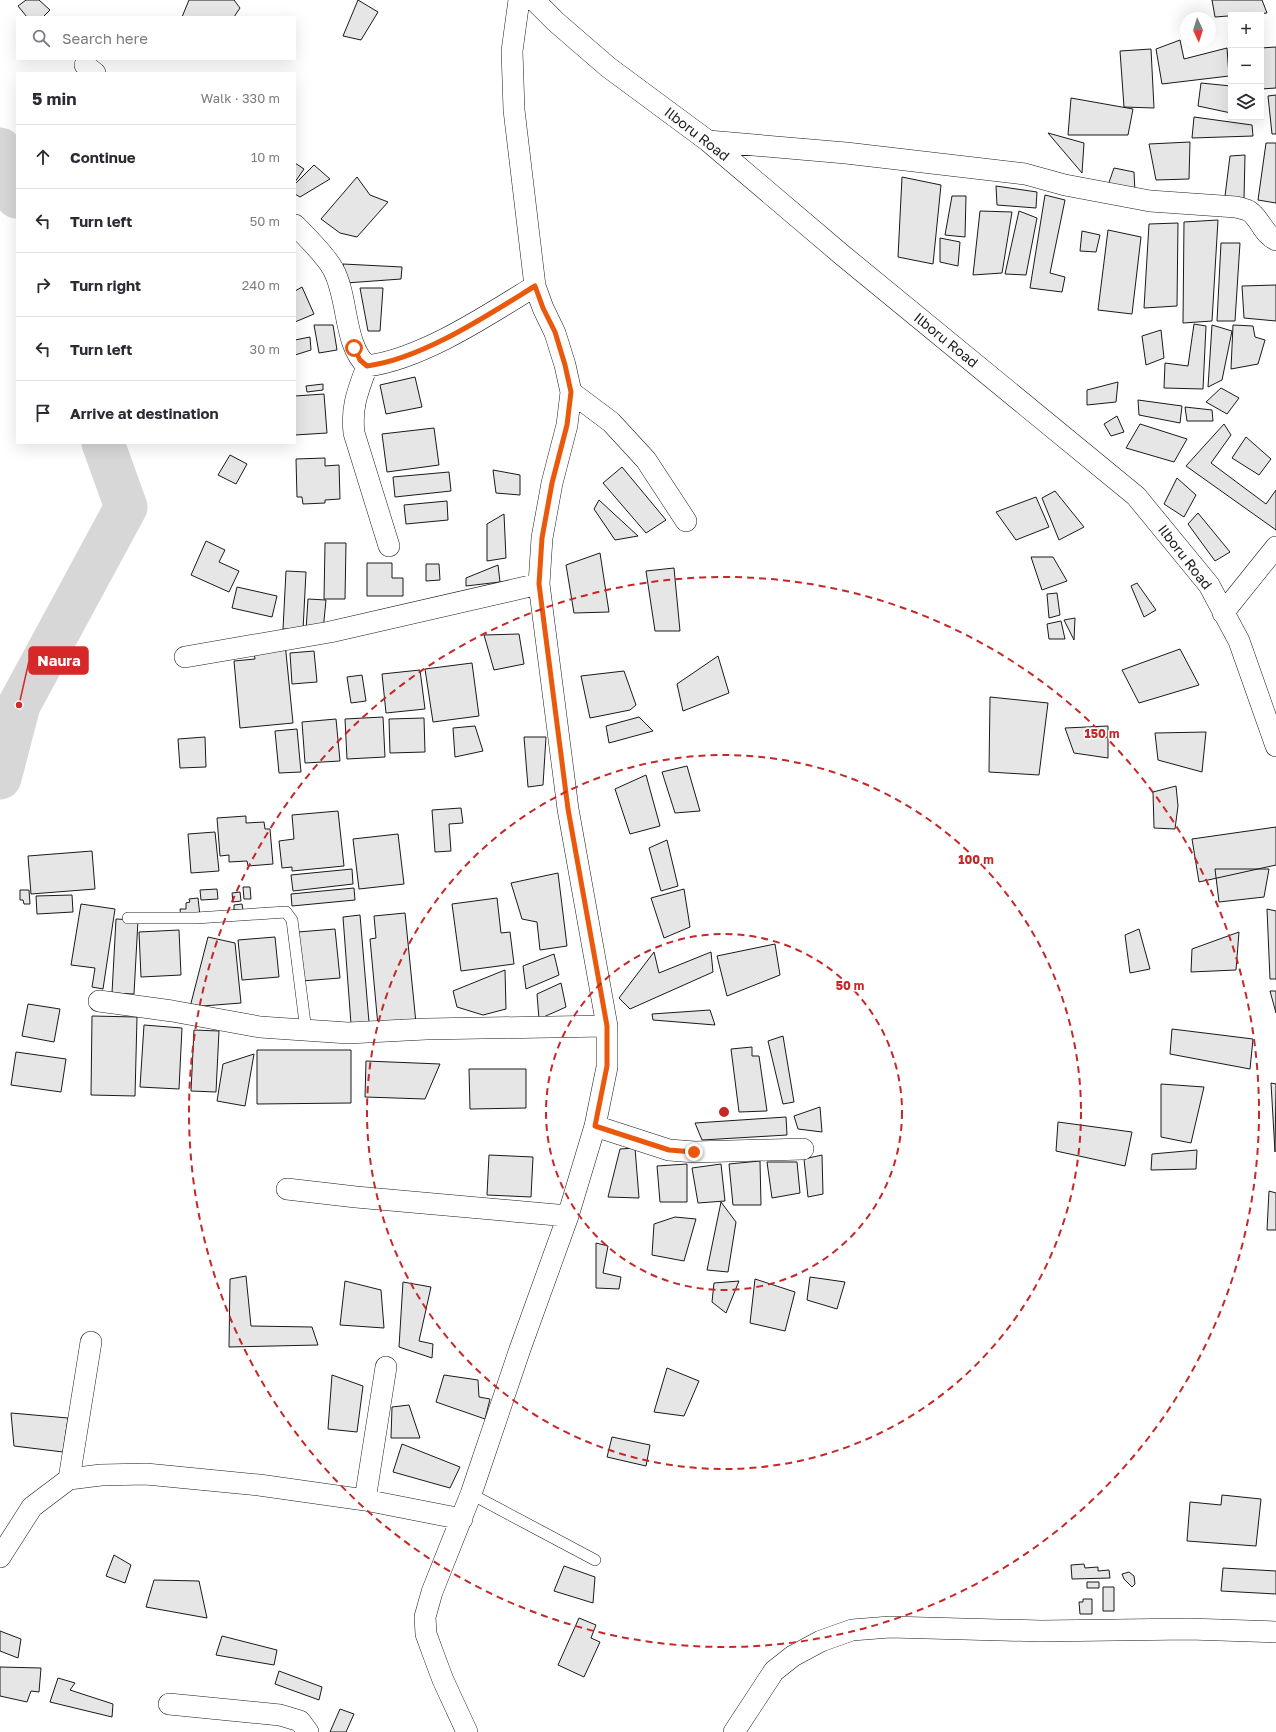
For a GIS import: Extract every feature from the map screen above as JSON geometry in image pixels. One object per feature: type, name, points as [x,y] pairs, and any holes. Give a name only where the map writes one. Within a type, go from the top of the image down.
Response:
[{"type":"street","points":[[467,1732],[443,1680],[434,1656],[426,1634],[425,1617],[432,1592],[471,1494],[520,1349],[568,1216],[595,1126],[607,1066],[607,1026],[568,809],[539,584],[542,538],[552,483],[567,425],[571,392],[555,332],[543,308],[535,286],[514,110],[512,52],[519,0]]},
{"type":"street","name":"Ilboru Road","points":[[534,0],[556,22],[608,67],[708,142],[841,254],[1136,496],[1209,585],[1239,641],[1276,746]]},
{"type":"street","points":[[708,142],[846,153],[1025,174],[1065,185],[1150,201],[1236,207],[1248,210],[1255,216],[1265,231],[1276,240]]},
{"type":"street","points":[[296,226],[334,269],[344,302],[354,348],[360,360],[367,366],[385,364],[428,346],[474,323],[535,286]]},
{"type":"street","points":[[367,366],[355,398],[352,416],[354,433],[389,546]]},
{"type":"street","points":[[571,392],[611,422],[646,460],[686,521]]},
{"type":"street","points":[[1223,613],[1276,547]]},
{"type":"street","points":[[185,657],[330,632],[539,584]]},
{"type":"street","points":[[99,1001],[172,1011],[260,1027],[306,1031],[348,1033],[426,1029],[607,1026]]},
{"type":"street","points":[[595,1126],[669,1150],[694,1152],[803,1149]]},
{"type":"street","points":[[287,1189],[396,1201],[459,1205],[568,1216]]},
{"type":"street","points":[[69,1479],[90,1342]]},
{"type":"street","points":[[365,1500],[386,1367]]},
{"type":"street","points":[[0,1557],[32,1507],[69,1479],[101,1474],[146,1474],[251,1484],[365,1500],[462,1518]]},
{"type":"street","points":[[734,1732],[774,1671],[793,1656],[814,1645],[852,1630],[890,1627],[1041,1631],[1189,1629],[1276,1632]]},
{"type":"street","points":[[169,1704],[280,1715],[300,1721],[308,1732]]},
{"type":"lane","points":[[128,918],[196,918],[286,912],[292,920],[306,1031]]},
{"type":"lane","points":[[471,1494],[596,1560]]},
{"type":"building","points":[[26,0],[39,0],[50,10],[44,16],[26,16],[18,6]]},
{"type":"building","points":[[189,0],[234,0],[240,8],[235,16],[182,16]]},
{"type":"building","points":[[358,0],[378,12],[361,40],[343,36]]},
{"type":"building","points":[[1212,0],[1262,0],[1267,13],[1228,12],[1228,16],[1216,17],[1216,12],[1214,12]]},
{"type":"building","points":[[1180,40],[1180,48],[1182,48],[1184,59],[1227,48],[1228,76],[1162,84],[1156,49]]},
{"type":"building","points":[[1276,47],[1276,88],[1264,89],[1264,48]]},
{"type":"building","points":[[1151,49],[1154,108],[1124,107],[1120,51]]},
{"type":"building","points":[[1201,83],[1228,86],[1228,112],[1198,106]]},
{"type":"building","points":[[1276,95],[1276,134],[1272,134],[1268,96]]},
{"type":"building","points":[[1071,98],[1133,109],[1128,135],[1068,135]]},
{"type":"building","points":[[1194,117],[1252,125],[1253,136],[1192,138]]},
{"type":"building","points":[[1048,133],[1084,143],[1082,173]]},
{"type":"building","points":[[1190,142],[1189,179],[1156,180],[1149,144]]},
{"type":"building","points":[[1266,143],[1276,143],[1276,203],[1258,200]]},
{"type":"building","points":[[1245,155],[1244,199],[1225,196],[1230,156]]},
{"type":"building","points":[[296,164],[304,169],[296,181]]},
{"type":"building","points":[[314,165],[330,179],[300,197],[296,195],[296,183]]},
{"type":"building","points":[[1114,168],[1134,172],[1135,192],[1107,188]]},
{"type":"building","points":[[357,177],[370,195],[388,202],[357,237],[340,233],[321,219]]},
{"type":"building","points":[[902,177],[941,185],[933,264],[898,257]]},
{"type":"building","points":[[996,186],[1037,192],[1036,208],[997,205]]},
{"type":"building","points":[[1045,195],[1065,200],[1050,273],[1065,277],[1062,292],[1030,288]]},
{"type":"building","points":[[952,196],[966,196],[965,237],[945,235]]},
{"type":"building","points":[[980,211],[1012,212],[1002,273],[973,275]]},
{"type":"building","points":[[1019,211],[1037,218],[1026,275],[1005,274]]},
{"type":"building","points":[[1218,220],[1212,321],[1183,323],[1184,222]]},
{"type":"building","points":[[1178,223],[1177,306],[1144,308],[1149,224]]},
{"type":"building","points":[[1108,230],[1141,237],[1132,314],[1098,310]]},
{"type":"building","points":[[1082,231],[1100,235],[1096,252],[1080,251]]},
{"type":"building","points":[[940,238],[960,242],[958,266],[940,262]]},
{"type":"building","points":[[1221,243],[1240,243],[1235,321],[1217,321]]},
{"type":"building","points":[[343,264],[402,267],[401,279],[346,283]]},
{"type":"building","points":[[1276,285],[1276,321],[1244,318],[1242,286]]},
{"type":"building","points":[[302,287],[314,314],[296,322],[296,290]]},
{"type":"building","points":[[360,288],[383,288],[380,331],[368,331]]},
{"type":"building","points":[[1194,324],[1206,326],[1203,389],[1164,388],[1165,363],[1188,366]]},
{"type":"building","points":[[314,325],[333,325],[337,350],[319,353]]},
{"type":"building","points":[[1212,325],[1232,331],[1222,380],[1208,387]]},
{"type":"building","points":[[1233,325],[1253,326],[1255,337],[1265,340],[1258,364],[1231,369]]},
{"type":"building","points":[[1161,330],[1164,358],[1146,365],[1142,336]]},
{"type":"building","points":[[310,337],[311,350],[296,355],[296,340]]},
{"type":"building","points":[[415,377],[422,407],[386,414],[380,385]]},
{"type":"building","points":[[1118,382],[1116,402],[1087,405],[1087,390]]},
{"type":"building","points":[[323,384],[323,390],[307,392],[306,386]]},
{"type":"building","points":[[1221,388],[1239,398],[1227,414],[1206,402]]},
{"type":"building","points":[[324,394],[327,433],[296,435],[296,396]]},
{"type":"building","points":[[1138,400],[1182,406],[1180,423],[1139,415]]},
{"type":"building","points":[[1185,407],[1212,410],[1213,421],[1187,421]]},
{"type":"building","points":[[1117,416],[1124,432],[1111,436],[1104,424]]},
{"type":"building","points":[[1140,424],[1187,439],[1174,462],[1126,448]]},
{"type":"building","points":[[1224,424],[1231,435],[1211,463],[1266,504],[1276,490],[1276,530],[1186,466]]},
{"type":"building","points":[[434,428],[439,465],[387,472],[382,434]]},
{"type":"building","points":[[1246,437],[1271,459],[1259,475],[1232,458]]},
{"type":"building","points":[[230,455],[247,464],[236,484],[218,475]]},
{"type":"building","points":[[325,458],[325,466],[339,465],[340,499],[325,500],[325,503],[303,504],[302,497],[297,497],[296,459]]},
{"type":"building","points":[[622,467],[666,520],[646,533],[603,483]]},
{"type":"building","points":[[493,470],[520,475],[520,495],[496,493]]},
{"type":"building","points":[[449,472],[451,491],[395,497],[393,477]]},
{"type":"building","points":[[1177,478],[1196,495],[1184,517],[1164,504]]},
{"type":"building","points":[[1055,491],[1084,527],[1059,540],[1042,498]]},
{"type":"building","points":[[1036,497],[1049,527],[1016,540],[996,512]]},
{"type":"building","points":[[599,500],[638,536],[615,540],[594,509]]},
{"type":"building","points":[[447,501],[448,520],[406,524],[404,505]]},
{"type":"building","points":[[1198,513],[1230,552],[1215,561],[1188,524]]},
{"type":"building","points":[[504,514],[506,558],[487,561],[487,524]]},
{"type":"building","points":[[206,541],[225,550],[219,562],[239,571],[229,592],[191,575]]},
{"type":"building","points":[[325,543],[346,543],[345,599],[324,599]]},
{"type":"building","points":[[600,553],[609,612],[574,613],[566,565]]},
{"type":"building","points":[[1031,557],[1053,557],[1067,581],[1042,590]]},
{"type":"building","points":[[367,563],[392,563],[392,578],[403,578],[403,596],[367,596]]},
{"type":"building","points":[[426,564],[439,564],[440,580],[426,581]]},
{"type":"building","points":[[498,565],[500,582],[466,586],[466,578]]},
{"type":"building","points":[[674,568],[680,631],[655,631],[646,571]]},
{"type":"building","points":[[286,571],[306,572],[303,630],[283,629]]},
{"type":"building","points":[[1137,583],[1156,610],[1144,617],[1131,586]]},
{"type":"building","points":[[237,587],[277,596],[272,617],[232,608]]},
{"type":"building","points":[[1057,593],[1060,615],[1049,618],[1047,594]]},
{"type":"building","points":[[308,599],[326,600],[323,631],[306,630]]},
{"type":"building","points":[[1075,618],[1074,640],[1064,620]]},
{"type":"building","points":[[1061,621],[1065,639],[1049,639],[1047,624]]},
{"type":"building","points":[[519,634],[524,664],[494,670],[484,635]]},
{"type":"building","points":[[285,643],[293,723],[240,728],[234,661],[255,659],[253,646]]},
{"type":"building","points":[[1180,649],[1199,685],[1139,703],[1122,670]]},
{"type":"building","points":[[314,651],[317,682],[292,684],[290,653]]},
{"type":"building","points":[[718,656],[729,693],[683,711],[677,684]]},
{"type":"building","points":[[472,663],[479,716],[433,722],[425,669]]},
{"type":"building","points":[[420,670],[425,709],[386,713],[382,674]]},
{"type":"building","points":[[624,671],[636,705],[630,710],[590,718],[581,676]]},
{"type":"building","points":[[362,675],[366,701],[351,703],[347,677]]},
{"type":"building","points":[[990,697],[1048,703],[1039,775],[989,772]]},
{"type":"building","points":[[383,717],[385,757],[347,759],[345,719]]},
{"type":"building","points":[[639,717],[653,731],[609,743],[606,726]]},
{"type":"building","points":[[424,718],[425,752],[390,753],[389,719]]},
{"type":"building","points":[[336,719],[340,761],[305,763],[302,722]]},
{"type":"building","points":[[475,726],[483,751],[455,757],[453,728]]},
{"type":"building","points":[[1108,726],[1108,758],[1074,753],[1065,728]]},
{"type":"building","points":[[297,729],[301,772],[279,773],[275,731]]},
{"type":"building","points":[[1206,732],[1202,772],[1158,760],[1155,733]]},
{"type":"building","points":[[205,737],[206,767],[180,768],[178,739]]},
{"type":"building","points":[[524,737],[546,737],[543,785],[528,787]]},
{"type":"building","points":[[687,766],[700,811],[675,813],[662,772]]},
{"type":"building","points":[[646,775],[660,826],[630,834],[615,789]]},
{"type":"building","points":[[1176,786],[1178,806],[1175,829],[1154,828],[1153,792]]},
{"type":"building","points":[[461,808],[463,823],[449,824],[451,851],[435,852],[432,810]]},
{"type":"building","points":[[338,811],[344,866],[292,871],[292,867],[282,868],[279,841],[294,839],[292,815]]},
{"type":"building","points":[[246,816],[246,823],[264,822],[265,829],[270,829],[273,864],[248,866],[247,861],[229,862],[229,855],[220,856],[217,818]]},
{"type":"building","points":[[1276,827],[1276,865],[1199,882],[1192,839]]},
{"type":"building","points":[[215,832],[219,871],[191,873],[188,834]]},
{"type":"building","points":[[398,834],[404,884],[359,889],[353,839]]},
{"type":"building","points":[[667,840],[678,886],[661,891],[649,848]]},
{"type":"building","points":[[92,851],[95,889],[31,894],[28,856]]},
{"type":"building","points":[[352,869],[353,884],[293,891],[291,875]]},
{"type":"building","points":[[1215,869],[1269,869],[1264,897],[1219,902]]},
{"type":"building","points":[[558,873],[567,946],[540,950],[537,922],[522,919],[511,883]]},
{"type":"building","points":[[243,887],[250,887],[251,899],[244,899]]},
{"type":"building","points":[[354,888],[355,900],[292,906],[291,894]]},
{"type":"building","points":[[217,889],[218,899],[201,900],[200,890]]},
{"type":"building","points":[[684,889],[690,927],[664,938],[651,898]]},
{"type":"building","points":[[20,890],[29,890],[30,904],[24,904],[23,900],[20,900]]},
{"type":"building","points":[[240,892],[241,901],[233,902],[232,893]]},
{"type":"building","points":[[72,895],[73,912],[37,914],[36,896]]},
{"type":"building","points":[[198,898],[200,916],[181,918],[180,909],[186,909],[186,903],[190,902],[189,899]]},
{"type":"building","points":[[497,898],[501,933],[510,932],[514,964],[461,971],[452,904]]},
{"type":"building","points":[[81,904],[115,909],[103,989],[92,987],[95,968],[71,965]]},
{"type":"building","points":[[242,904],[243,910],[234,910],[234,905]]},
{"type":"building","points":[[1267,909],[1276,911],[1276,979],[1270,979]]},
{"type":"building","points":[[405,913],[416,1023],[378,1026],[370,939],[376,938],[374,916]]},
{"type":"building","points":[[360,915],[369,1022],[351,1024],[343,917]]},
{"type":"building","points":[[116,919],[138,920],[134,994],[112,993]]},
{"type":"building","points":[[335,929],[340,978],[302,981],[298,932]]},
{"type":"building","points":[[1139,929],[1150,969],[1130,973],[1125,935]]},
{"type":"building","points":[[179,930],[181,975],[141,977],[139,932]]},
{"type":"building","points":[[1239,932],[1236,970],[1191,972],[1192,949]]},
{"type":"building","points":[[208,937],[235,943],[241,1003],[190,1007]]},
{"type":"building","points":[[275,937],[279,977],[242,980],[238,940]]},
{"type":"building","points":[[775,944],[780,975],[727,996],[717,956]]},
{"type":"building","points":[[654,952],[659,973],[711,952],[713,972],[630,1009],[619,998]]},
{"type":"building","points":[[554,954],[559,975],[526,989],[523,966]]},
{"type":"building","points":[[505,970],[506,1009],[483,1015],[457,1007],[453,991]]},
{"type":"building","points":[[561,983],[566,1007],[539,1019],[537,994]]},
{"type":"building","points":[[1270,991],[1276,991],[1276,1013]]},
{"type":"building","points":[[28,1004],[60,1009],[54,1042],[22,1036]]},
{"type":"building","points":[[710,1010],[715,1025],[653,1020],[652,1014]]},
{"type":"building","points":[[92,1016],[137,1017],[135,1096],[91,1095]]},
{"type":"building","points":[[144,1025],[182,1028],[179,1089],[140,1087]]},
{"type":"building","points":[[1172,1029],[1253,1039],[1250,1069],[1170,1054]]},
{"type":"building","points":[[194,1030],[219,1031],[216,1092],[191,1091]]},
{"type":"building","points":[[783,1036],[794,1102],[783,1104],[768,1041]]},
{"type":"building","points":[[752,1047],[752,1056],[759,1056],[767,1111],[739,1112],[731,1049]]},
{"type":"building","points":[[257,1050],[351,1050],[351,1103],[257,1104]]},
{"type":"building","points":[[16,1052],[66,1059],[61,1092],[11,1085]]},
{"type":"building","points":[[254,1054],[245,1106],[217,1101],[223,1064]]},
{"type":"building","points":[[366,1061],[440,1064],[425,1099],[365,1097]]},
{"type":"building","points":[[469,1069],[526,1069],[526,1108],[470,1109]]},
{"type":"building","points":[[1271,1083],[1276,1084],[1275,1152]]},
{"type":"building","points":[[1161,1084],[1204,1087],[1191,1143],[1161,1137]]},
{"type":"building","points":[[820,1107],[822,1132],[798,1129],[794,1116]]},
{"type":"building","points":[[786,1117],[787,1135],[702,1140],[695,1123]]},
{"type":"building","points":[[1058,1122],[1132,1132],[1125,1166],[1056,1151]]},
{"type":"building","points":[[635,1148],[639,1198],[608,1197],[620,1149]]},
{"type":"building","points":[[1197,1150],[1196,1169],[1151,1170],[1152,1154]]},
{"type":"building","points":[[489,1155],[533,1157],[531,1197],[487,1195]]},
{"type":"building","points":[[822,1155],[823,1194],[808,1197],[804,1159]]},
{"type":"building","points":[[760,1161],[761,1205],[733,1205],[729,1164]]},
{"type":"building","points":[[767,1162],[797,1162],[800,1193],[772,1198]]},
{"type":"building","points":[[687,1164],[687,1202],[660,1202],[657,1166]]},
{"type":"building","points":[[721,1164],[725,1201],[698,1203],[692,1168]]},
{"type":"building","points":[[1269,1191],[1276,1193],[1276,1230],[1267,1230]]},
{"type":"building","points":[[721,1202],[736,1222],[728,1272],[707,1270]]},
{"type":"building","points":[[675,1217],[696,1219],[684,1261],[652,1255],[654,1224]]},
{"type":"building","points":[[596,1243],[608,1246],[603,1273],[621,1277],[619,1289],[596,1288]]},
{"type":"building","points":[[246,1276],[251,1326],[312,1327],[318,1345],[229,1347],[230,1279]]},
{"type":"building","points":[[810,1277],[845,1282],[837,1309],[807,1300]]},
{"type":"building","points":[[755,1279],[795,1292],[785,1331],[750,1323]]},
{"type":"building","points":[[345,1281],[381,1290],[384,1328],[340,1325]]},
{"type":"building","points":[[739,1281],[726,1313],[712,1302],[714,1283]]},
{"type":"building","points":[[403,1282],[431,1287],[419,1341],[433,1344],[432,1358],[399,1347]]},
{"type":"building","points":[[667,1368],[699,1381],[684,1416],[654,1412]]},
{"type":"building","points":[[332,1375],[363,1386],[357,1432],[328,1429]]},
{"type":"building","points":[[444,1375],[478,1380],[479,1397],[490,1399],[485,1419],[436,1402]]},
{"type":"building","points":[[409,1405],[420,1438],[391,1438],[392,1407]]},
{"type":"building","points":[[11,1413],[68,1418],[63,1452],[14,1446]]},
{"type":"building","points":[[612,1437],[650,1445],[646,1466],[607,1457]]},
{"type":"building","points":[[402,1444],[460,1467],[450,1488],[393,1472]]},
{"type":"building","points":[[1222,1495],[1261,1499],[1256,1546],[1187,1541],[1190,1502],[1221,1505]]},
{"type":"building","points":[[114,1555],[131,1565],[125,1583],[106,1576]]},
{"type":"building","points":[[1084,1564],[1085,1568],[1098,1567],[1098,1571],[1109,1570],[1110,1578],[1072,1579],[1071,1565]]},
{"type":"building","points":[[564,1566],[595,1577],[593,1603],[554,1591]]},
{"type":"building","points":[[1223,1568],[1276,1571],[1276,1594],[1221,1591]]},
{"type":"building","points":[[1129,1572],[1134,1576],[1135,1584],[1132,1587],[1124,1579],[1122,1574]]},
{"type":"building","points":[[154,1580],[199,1581],[207,1618],[146,1607]]},
{"type":"building","points":[[1087,1582],[1099,1582],[1099,1588],[1087,1588]]},
{"type":"building","points":[[1103,1587],[1114,1587],[1114,1611],[1103,1611]]},
{"type":"building","points":[[1083,1599],[1092,1599],[1092,1614],[1080,1614],[1079,1602],[1083,1602]]},
{"type":"building","points":[[579,1618],[596,1625],[591,1638],[600,1642],[584,1677],[558,1665]]},
{"type":"building","points":[[0,1631],[21,1639],[18,1658],[0,1651]]},
{"type":"building","points":[[222,1636],[277,1650],[274,1665],[216,1655]]},
{"type":"building","points":[[0,1667],[41,1668],[39,1692],[31,1691],[27,1702],[0,1696]]},
{"type":"building","points":[[279,1671],[322,1687],[319,1700],[275,1684]]},
{"type":"building","points":[[58,1678],[75,1683],[70,1690],[113,1704],[112,1717],[50,1702]]},
{"type":"building","points":[[340,1709],[354,1714],[346,1732],[330,1732]]},
{"type":"waterway","points":[[0,149],[16,194]]},
{"type":"waterway","points":[[0,778],[19,705],[126,507],[103,444]]},
{"type":"place","name":"Naura","points":[[19,705]]},
{"type":"route","points":[[354,348],[360,360],[367,366],[385,364],[428,346],[474,323],[535,286],[543,308],[555,332],[571,392],[567,425],[552,483],[542,538],[539,584],[568,809],[607,1026],[607,1066],[595,1126],[634,1140],[669,1150],[694,1152]]}]
